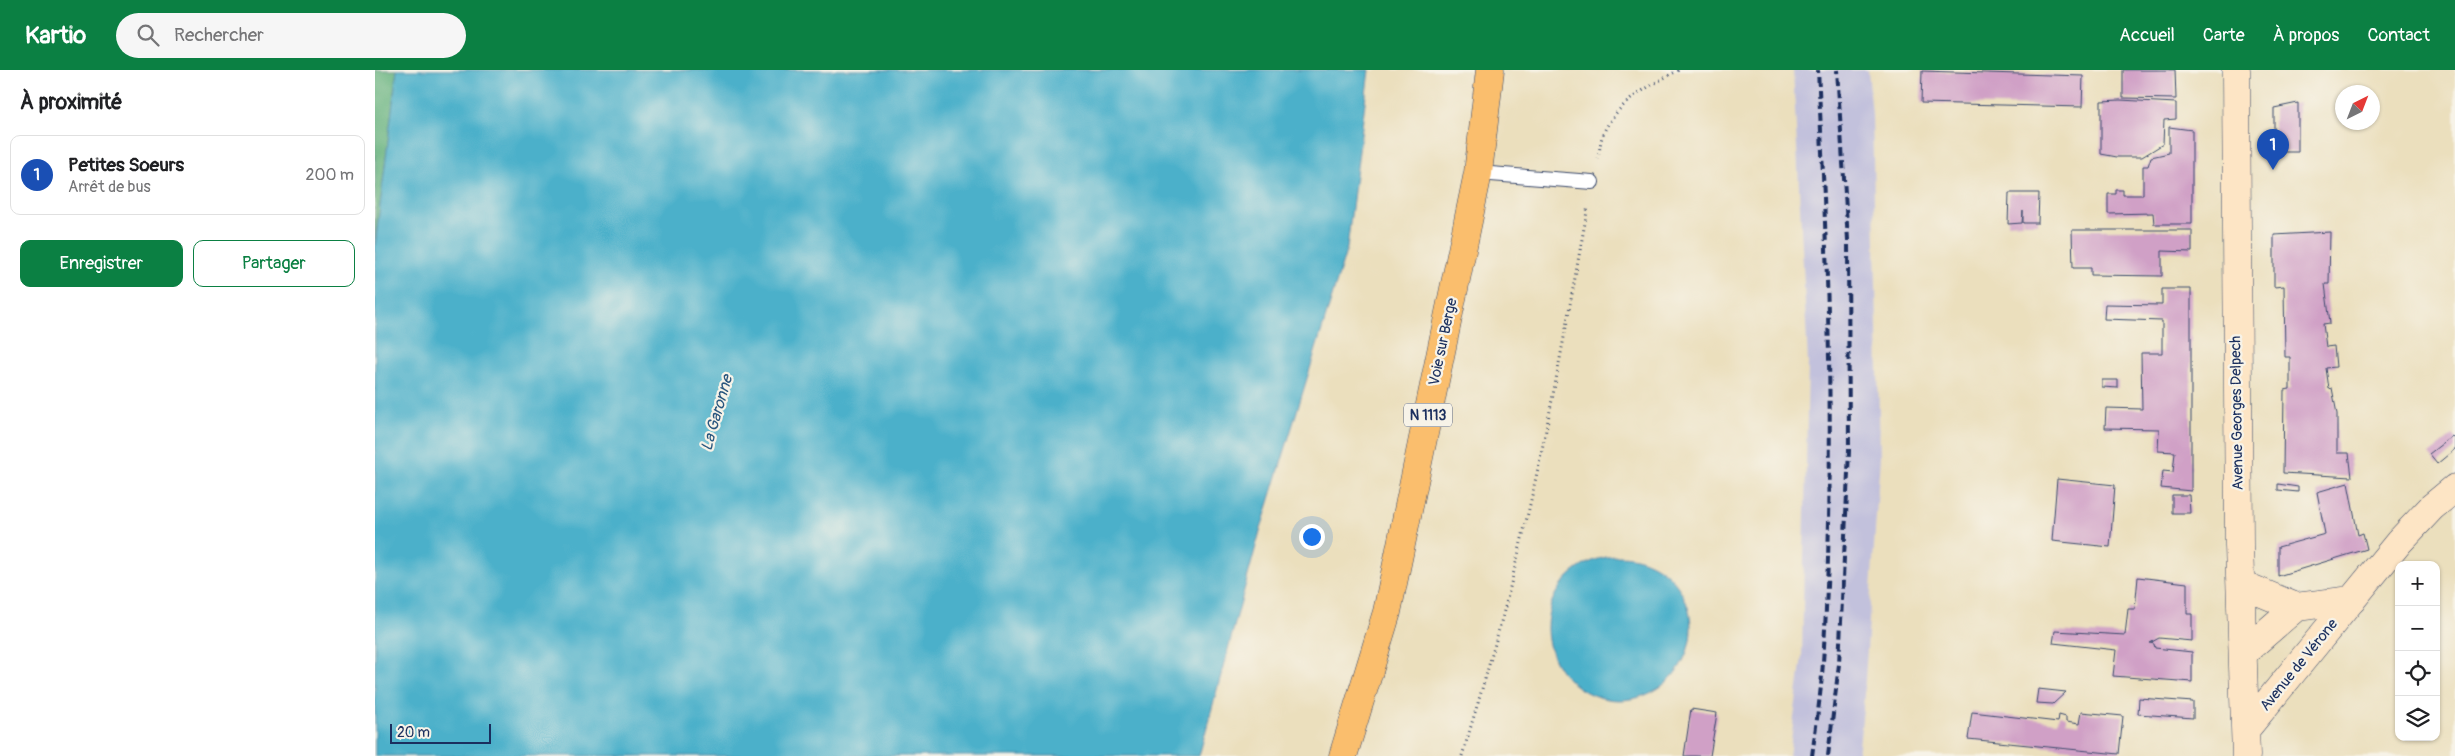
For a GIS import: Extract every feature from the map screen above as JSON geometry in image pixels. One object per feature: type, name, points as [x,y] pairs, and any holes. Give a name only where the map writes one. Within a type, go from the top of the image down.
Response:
[{"type":"main road","name":"Voie sur Berge","points":[[1343,756],[1387,612],[1478,173],[1490,70]]},
{"type":"main road","name":"Avenue Georges Delpech","points":[[2235,73],[2236,378],[2243,653],[2247,729],[2246,756]]},
{"type":"main road","name":"Avenue de Vérone","points":[[2247,729],[2399,542],[2432,507],[2455,488]]},
{"type":"main road","points":[[2241,584],[2296,608],[2243,653]]},
{"type":"main road","name":"Avenue de Vérone","points":[[2296,608],[2352,600]]},
{"type":"lane","points":[[1478,173],[1592,182]]},
{"type":"path","points":[[1462,756],[1495,648],[1516,564],[1562,353],[1592,182],[1603,132],[1616,111],[1652,85],[1679,70]]},
{"type":"shaded area","points":[[1793,70],[1868,70],[1872,115],[1880,457],[1863,709],[1858,756],[1789,756],[1802,656],[1808,363]]},
{"type":"green space","points":[[375,70],[397,70],[375,246]]},
{"type":"water","name":"La Garonne","points":[[397,70],[1369,70],[1347,248],[1259,535],[1199,756],[375,756],[375,246]]},
{"type":"water","points":[[1619,556],[1646,562],[1659,568],[1670,577],[1679,588],[1685,601],[1691,628],[1685,655],[1679,668],[1670,679],[1659,688],[1646,694],[1619,700],[1592,694],[1579,688],[1568,679],[1559,668],[1553,655],[1547,628],[1553,601],[1559,588],[1568,577],[1579,568],[1592,562]]},
{"type":"building","points":[[2123,70],[2175,70],[2176,99],[2123,98]]},
{"type":"building","points":[[1922,71],[2083,76],[2082,107],[1921,103]]},
{"type":"building","points":[[2120,100],[2176,103],[2176,119],[2164,120],[2163,144],[2142,157],[2117,157],[2101,154],[2101,101]]},
{"type":"building","points":[[2298,103],[2298,152],[2274,152],[2274,108]]},
{"type":"building","points":[[2169,127],[2192,130],[2192,224],[2154,224],[2153,213],[2108,214],[2108,194],[2116,194],[2116,190],[2123,190],[2123,195],[2143,195],[2143,166],[2148,166],[2151,157],[2169,153]]},
{"type":"building","points":[[2009,193],[2039,193],[2038,223],[2023,223],[2023,211],[2022,223],[2008,224]]},
{"type":"building","points":[[2072,230],[2192,230],[2192,252],[2162,251],[2162,276],[2091,275],[2091,268],[2073,268]]},
{"type":"building","points":[[2330,232],[2329,284],[2325,284],[2330,323],[2323,324],[2326,347],[2334,346],[2336,367],[2326,368],[2329,389],[2332,388],[2337,414],[2337,453],[2349,453],[2352,477],[2283,473],[2284,390],[2290,389],[2290,357],[2285,357],[2284,286],[2274,287],[2274,235]]},
{"type":"building","points":[[2162,289],[2191,289],[2191,491],[2161,488],[2163,471],[2173,472],[2175,452],[2158,451],[2159,429],[2105,428],[2106,408],[2142,409],[2141,353],[2162,353],[2162,321],[2104,319],[2105,304],[2162,305]]},
{"type":"building","points":[[2102,380],[2118,380],[2118,388],[2102,387]]},
{"type":"building","points":[[2452,436],[2455,439],[2455,449],[2437,464],[2429,454]]},
{"type":"building","points":[[2057,479],[2115,485],[2110,547],[2052,541]]},
{"type":"building","points":[[2348,483],[2358,535],[2363,533],[2367,549],[2278,576],[2278,547],[2325,534],[2317,492]]},
{"type":"building","points":[[2278,484],[2298,487],[2298,492],[2278,490]]},
{"type":"building","points":[[2172,495],[2189,495],[2190,513],[2172,513]]},
{"type":"building","points":[[2138,577],[2187,583],[2187,614],[2192,614],[2192,641],[2159,638],[2150,643],[2154,644],[2155,648],[2192,652],[2192,682],[2113,676],[2116,650],[2053,643],[2055,631],[2125,635],[2128,609],[2135,609]]},
{"type":"building","points":[[2038,689],[2066,692],[2053,704],[2036,703]]},
{"type":"building","points":[[2139,698],[2193,702],[2193,718],[2138,714]]},
{"type":"building","points":[[1691,709],[1717,713],[1710,756],[1684,756]]},
{"type":"building","points":[[1972,712],[2058,722],[2059,715],[2066,717],[2066,722],[2079,724],[2081,712],[2123,716],[2119,754],[1968,739]]},
{"type":"railway","points":[[1812,756],[1823,662],[1827,588],[1830,440],[1825,218],[1818,70]]},
{"type":"railway","points":[[1828,756],[1839,664],[1849,451],[1848,240],[1837,70]]},
{"type":"place","name":"Petites Soeurs","points":[[2273,170]]}]
